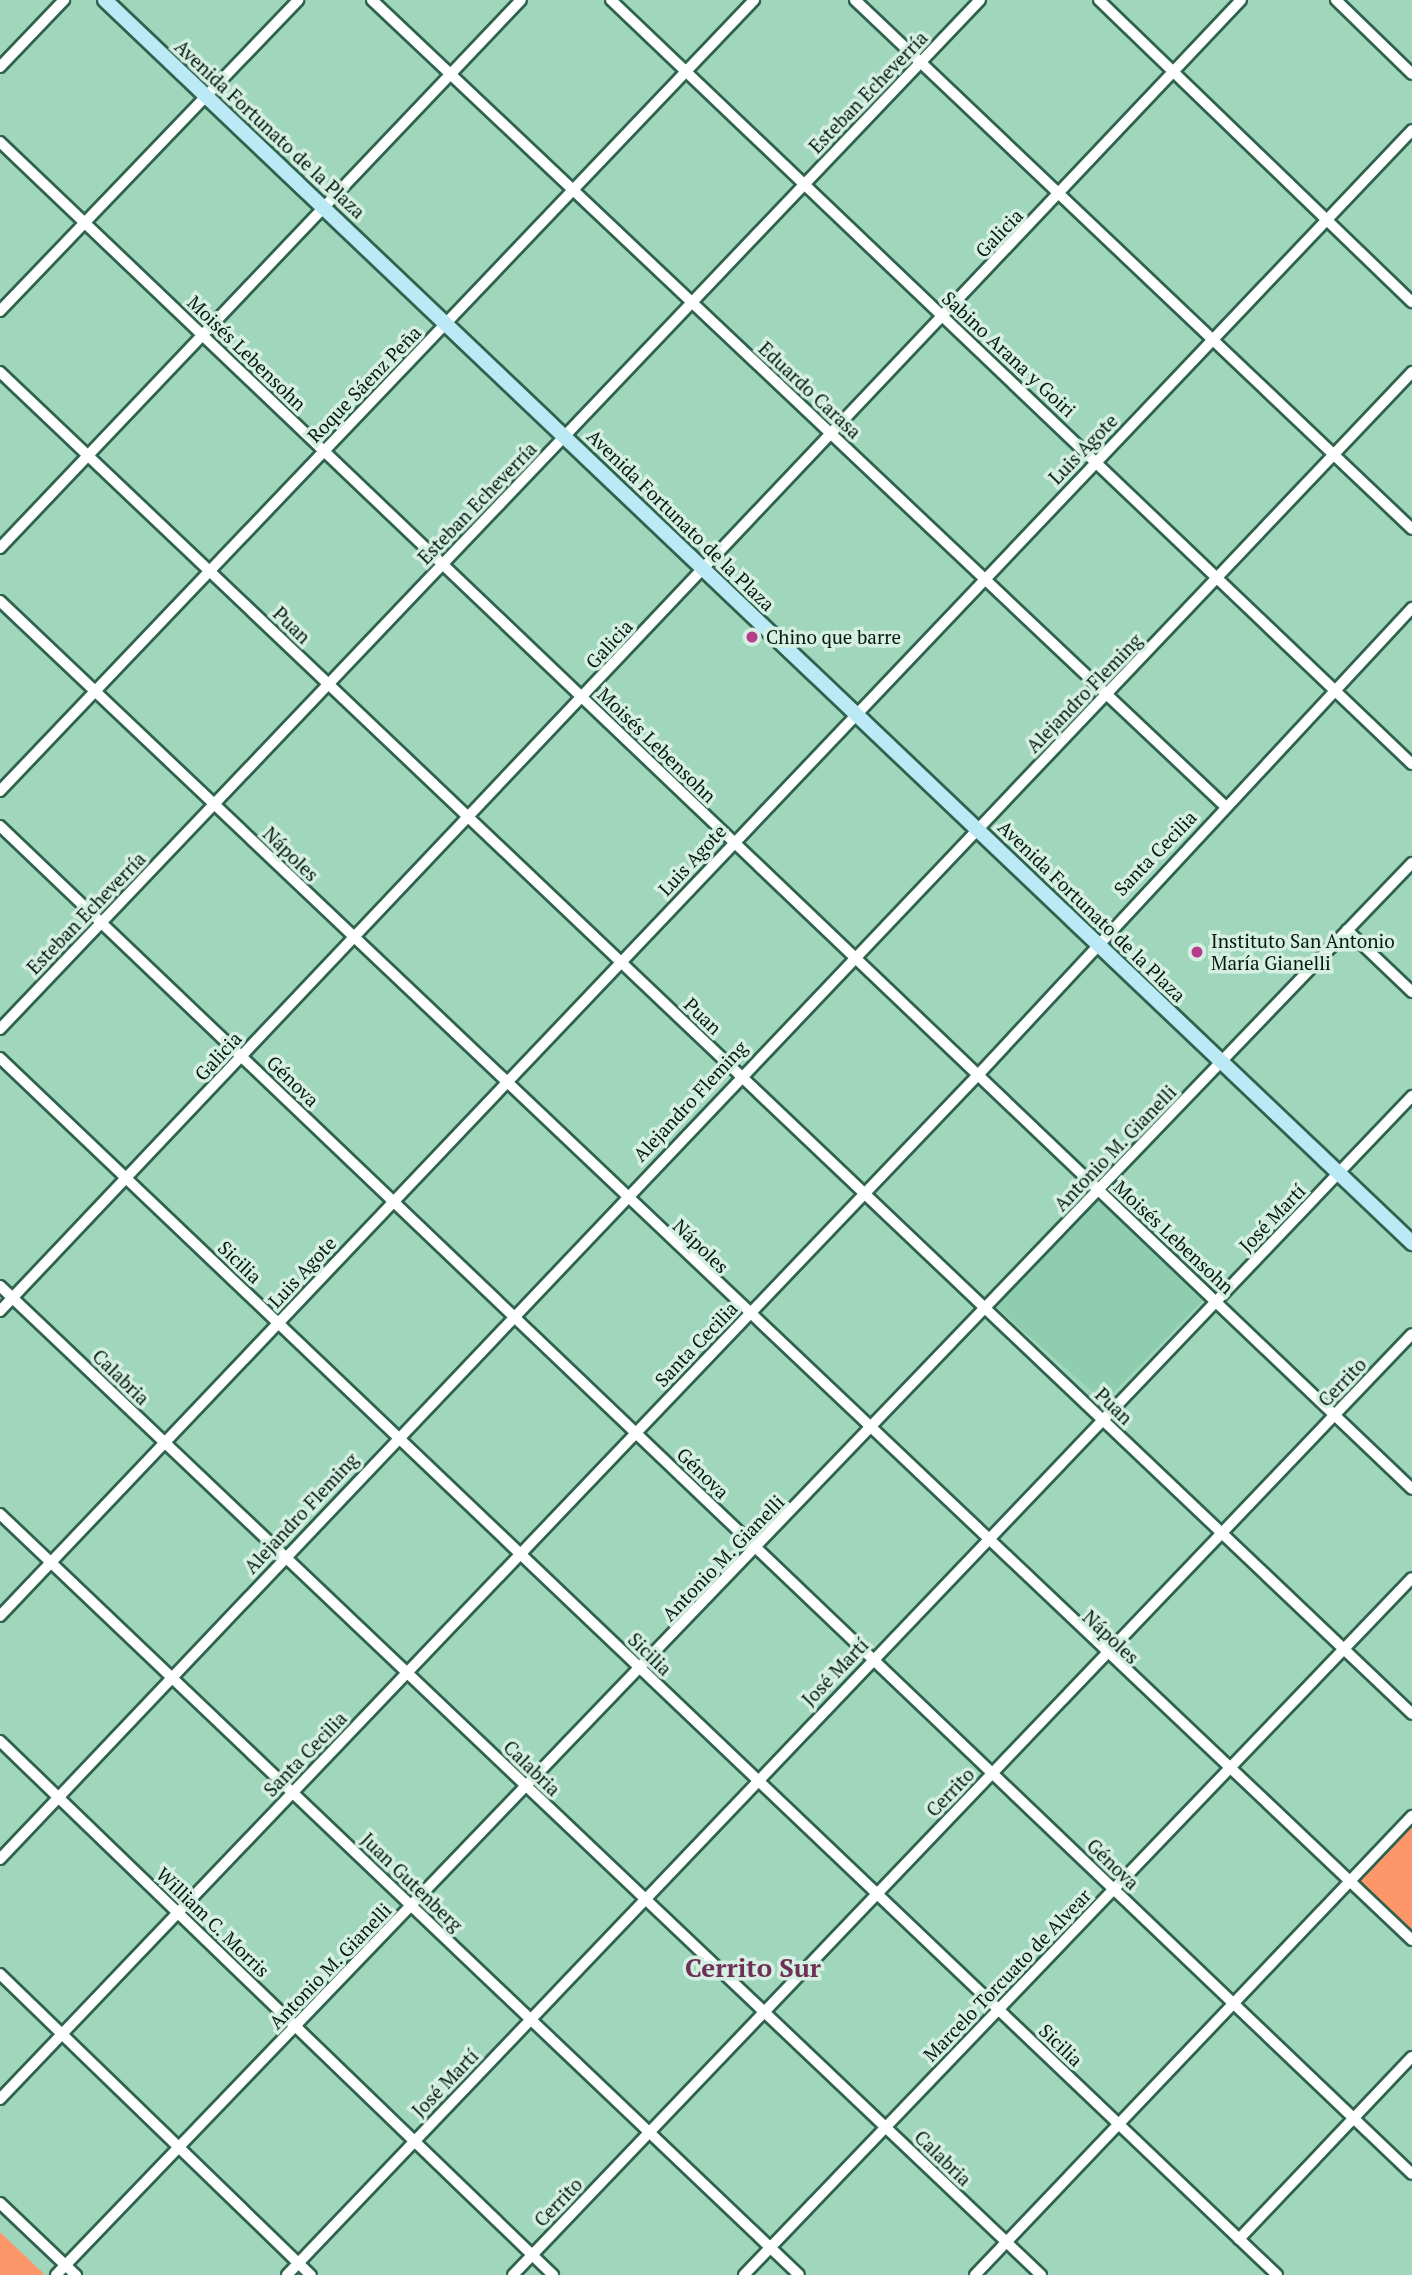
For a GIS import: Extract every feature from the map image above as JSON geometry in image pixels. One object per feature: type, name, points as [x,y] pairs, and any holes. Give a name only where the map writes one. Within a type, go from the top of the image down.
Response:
[{"type":"main road","name":"Avenida Fortunato de la Plaza","points":[[105,0],[325,206],[1412,1243]]},
{"type":"street","points":[[0,67],[64,0]]},
{"type":"street","points":[[0,311],[298,0]]},
{"type":"street","name":"Eduardo Carasa","points":[[372,0],[832,434],[982,581],[1107,693],[1225,806]]},
{"type":"street","points":[[0,548],[522,0]]},
{"type":"street","name":"Sabino Arana y Goiri","points":[[611,0],[943,317],[1098,459],[1217,578],[1412,764]]},
{"type":"street","name":"Roque Sáenz Peña","points":[[0,791],[754,0]]},
{"type":"street","points":[[855,0],[1412,529]]},
{"type":"street","name":"Esteban Echeverría","points":[[0,1029],[980,0]]},
{"type":"street","points":[[1099,0],[1412,302]]},
{"type":"street","name":"Galicia","points":[[0,1311],[1175,73],[1241,0]]},
{"type":"street","points":[[1336,0],[1412,74]]},
{"type":"street","name":"Luis Agote","points":[[0,1616],[1412,130]]},
{"type":"street","name":"Moisés Lebensohn","points":[[0,142],[1412,1489]]},
{"type":"street","name":"Puan","points":[[0,372],[1412,1714]]},
{"type":"street","name":"Alejandro Fleming","points":[[0,1859],[852,955],[979,828],[1412,372]]},
{"type":"street","name":"Nápoles","points":[[0,601],[984,1541],[1105,1655],[1231,1767],[1412,1940]]},
{"type":"street","name":"Santa Cecilia","points":[[0,2098],[978,1075],[1096,942],[1412,608]]},
{"type":"street","name":"Génova","points":[[0,826],[1412,2174]]},
{"type":"street","name":"Antonio M. Gianelli","points":[[56,2275],[641,1669],[1412,863]]},
{"type":"street","points":[[1347,930],[1412,992]]},
{"type":"street","name":"Sicilia","points":[[0,1058],[1277,2275]]},
{"type":"street","name":"José Martí","points":[[287,2275],[1101,1418],[1412,1096]]},
{"type":"street","name":"Calabria","points":[[0,1286],[1041,2275]]},
{"type":"street","name":"Cerrito","points":[[513,2275],[1412,1334]]},
{"type":"street","name":"Juan Gutenberg","points":[[0,1514],[799,2275]]},
{"type":"street","name":"Marcelo Torcuato de Alvear","points":[[744,2275],[1412,1578]]},
{"type":"street","name":"William C. Morris","points":[[0,1741],[553,2275]]},
{"type":"street","points":[[975,2275],[1412,1816]]},
{"type":"street","points":[[0,1974],[181,2146],[311,2275]]},
{"type":"street","points":[[1239,2239],[1412,2057]]},
{"type":"street","points":[[0,2203],[76,2275]]},
{"type":"shaded area","points":[[1102,1195],[1209,1294],[1104,1402],[995,1306]]},
{"type":"shaded area","points":[[1412,1816],[1412,1931],[1354,1878]]},
{"type":"shaded area","points":[[0,2232],[44,2274],[0,2275]]},
{"type":"place","name":"Chino que barre","points":[[752,637]]},
{"type":"place","name":"Instituto San Antonio María Gianelli","points":[[1197,952]]},
{"type":"district","name":"Cerrito Sur","points":[[753,1968]]}]
